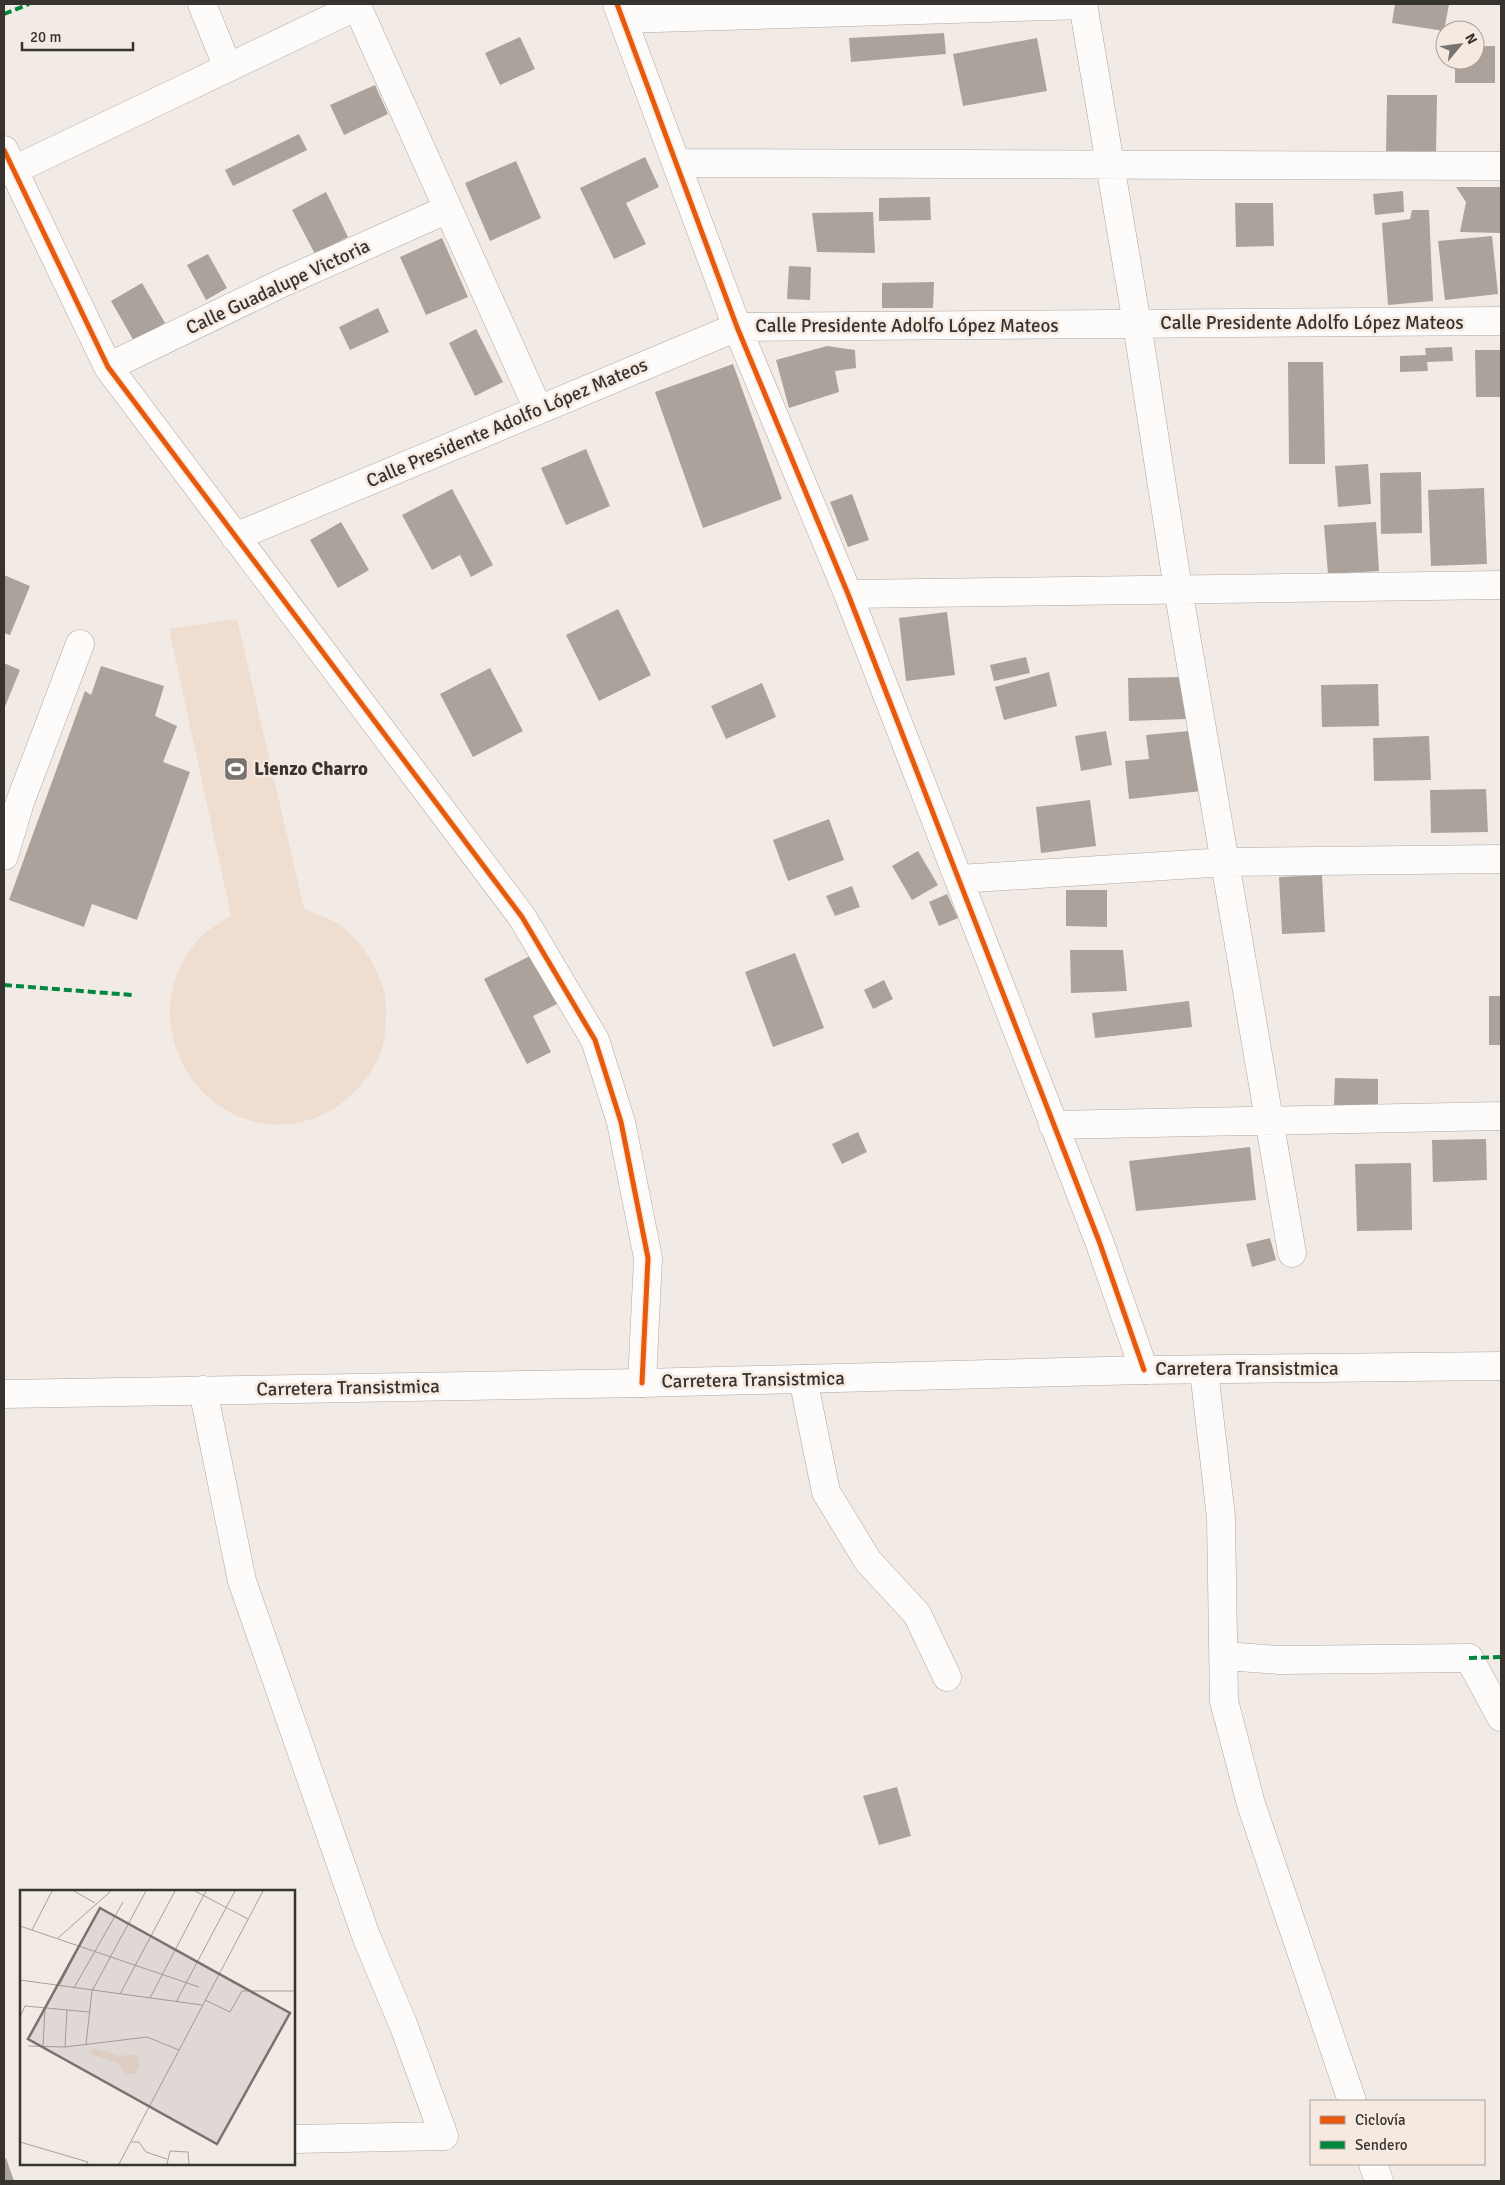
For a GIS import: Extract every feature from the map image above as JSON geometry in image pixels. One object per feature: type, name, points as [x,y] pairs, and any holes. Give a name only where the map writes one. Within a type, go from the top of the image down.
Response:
[{"type":"street","points":[[202,4],[228,68]]},
{"type":"street","points":[[1144,1370],[1099,1241],[848,594],[737,327],[620,12],[1083,4],[1137,324],[1178,589],[1271,1121],[1292,1253]]},
{"type":"street","points":[[538,409],[356,5],[228,68],[9,160],[108,367],[522,917],[595,1040],[621,1122],[648,1258],[642,1383]]},
{"type":"street","points":[[676,163],[1501,166]]},
{"type":"street","name":"Calle Guadalupe Victoria","points":[[108,367],[282,283],[448,209]]},
{"type":"street","name":"Calle Presidente Adolfo López Mateos","points":[[235,537],[737,327],[1501,322]]},
{"type":"street","points":[[848,594],[1501,585]]},
{"type":"street","points":[[4,856],[20,802],[80,644]]},
{"type":"street","points":[[959,879],[1226,862],[1501,859]]},
{"type":"street","points":[[1053,1126],[1501,1116]]},
{"type":"street","name":"Carretera Transistmica","points":[[4,1394],[642,1383],[1144,1370],[1501,1366]]},
{"type":"street","points":[[1204,1370],[1221,1517],[1225,1656],[1224,1701],[1251,1804],[1352,2100]]},
{"type":"street","points":[[803,1379],[826,1492],[868,1561],[917,1614],[948,1677]]},
{"type":"street","points":[[203,1390],[242,1581],[366,1936],[403,2024],[444,2136],[295,2140]]},
{"type":"street","points":[[1225,1656],[1279,1660],[1469,1658],[1501,1716]]},
{"type":"street","points":[[1373,2165],[1378,2181]]},
{"type":"shaded area","name":"Lienzo Charro","points":[[237,619],[304,909],[335,922],[355,938],[372,962],[383,988],[386,1001],[384,1040],[379,1056],[369,1074],[357,1089],[330,1111],[300,1122],[270,1124],[241,1117],[215,1103],[193,1081],[178,1053],[170,1019],[173,986],[181,965],[204,934],[231,915],[169,629]]},
{"type":"building","points":[[1395,4],[1449,4],[1446,20],[1435,20],[1435,30],[1392,23]]},
{"type":"building","points":[[944,33],[946,54],[851,62],[849,38]]},
{"type":"building","points":[[520,37],[535,69],[500,85],[485,53]]},
{"type":"building","points":[[1037,38],[1047,91],[963,106],[953,54]]},
{"type":"building","points":[[1485,46],[1495,46],[1495,83],[1455,83],[1455,70],[1485,70]]},
{"type":"building","points":[[375,85],[388,114],[344,135],[330,105]]},
{"type":"building","points":[[1387,95],[1437,95],[1436,156],[1386,155]]},
{"type":"building","points":[[299,134],[307,150],[233,186],[225,170]]},
{"type":"building","points":[[645,157],[659,187],[626,203],[646,244],[614,259],[580,188]]},
{"type":"building","points":[[516,161],[541,218],[490,241],[465,183]]},
{"type":"building","points":[[1456,187],[1501,187],[1501,233],[1460,232],[1466,202]]},
{"type":"building","points":[[1403,191],[1404,212],[1375,215],[1373,194]]},
{"type":"building","points":[[326,192],[348,237],[315,254],[292,210]]},
{"type":"building","points":[[930,197],[931,220],[879,221],[879,198]]},
{"type":"building","points":[[1235,203],[1273,203],[1274,246],[1236,247]]},
{"type":"building","points":[[1412,210],[1429,210],[1433,301],[1388,305],[1382,223],[1410,219]]},
{"type":"building","points":[[873,212],[875,253],[817,252],[812,213]]},
{"type":"building","points":[[1492,236],[1498,294],[1445,300],[1438,241]]},
{"type":"building","points":[[442,238],[468,297],[426,315],[400,257]]},
{"type":"building","points":[[208,254],[227,288],[206,300],[187,265]]},
{"type":"building","points":[[789,266],[811,267],[810,300],[787,299]]},
{"type":"building","points":[[934,282],[933,308],[882,308],[882,283]]},
{"type":"building","points":[[142,283],[165,323],[134,341],[111,301]]},
{"type":"building","points":[[378,308],[389,332],[350,350],[339,327]]},
{"type":"building","points":[[476,329],[503,382],[475,396],[449,343]]},
{"type":"building","points":[[827,346],[855,350],[856,368],[835,371],[839,392],[789,408],[776,360]]},
{"type":"building","points":[[1452,347],[1453,361],[1427,362],[1428,371],[1400,372],[1400,356],[1426,355],[1425,348]]},
{"type":"building","points":[[1475,350],[1501,350],[1501,397],[1476,397]]},
{"type":"building","points":[[1288,362],[1323,362],[1325,464],[1289,464]]},
{"type":"building","points":[[733,364],[782,499],[703,528],[655,392]]},
{"type":"building","points":[[586,449],[610,506],[566,525],[541,468]]},
{"type":"building","points":[[1368,464],[1371,504],[1338,507],[1335,466]]},
{"type":"building","points":[[1421,472],[1422,533],[1381,534],[1380,473]]},
{"type":"building","points":[[1484,488],[1487,564],[1431,566],[1428,490]]},
{"type":"building","points":[[452,489],[493,565],[471,577],[460,555],[432,570],[402,515]]},
{"type":"building","points":[[852,494],[869,540],[848,547],[830,502]]},
{"type":"building","points":[[341,522],[369,570],[338,588],[310,540]]},
{"type":"building","points":[[1376,522],[1379,571],[1328,574],[1324,525]]},
{"type":"building","points":[[4,575],[30,586],[10,635],[4,633]]},
{"type":"building","points":[[618,609],[651,675],[599,701],[566,635]]},
{"type":"building","points":[[947,612],[955,675],[906,681],[899,618]]},
{"type":"building","points":[[1026,657],[1030,673],[994,681],[990,665]]},
{"type":"building","points":[[4,663],[20,670],[4,709]]},
{"type":"building","points":[[101,666],[164,686],[155,716],[177,726],[163,762],[190,772],[137,920],[92,904],[84,927],[9,900],[85,691],[91,695]]},
{"type":"building","points":[[490,668],[523,731],[473,757],[440,694]]},
{"type":"building","points":[[1049,672],[1057,706],[1004,720],[995,687]]},
{"type":"building","points":[[1184,677],[1186,719],[1129,721],[1128,678]]},
{"type":"building","points":[[762,683],[776,717],[726,739],[711,706]]},
{"type":"building","points":[[1378,684],[1379,726],[1322,727],[1321,685]]},
{"type":"building","points":[[1106,731],[1112,765],[1081,771],[1075,736]]},
{"type":"building","points":[[1189,731],[1191,750],[1197,749],[1202,791],[1129,799],[1125,761],[1149,759],[1146,735]]},
{"type":"building","points":[[1429,736],[1431,780],[1374,781],[1373,738]]},
{"type":"building","points":[[1486,789],[1488,832],[1431,833],[1430,790]]},
{"type":"building","points":[[1090,800],[1096,846],[1041,853],[1036,807]]},
{"type":"building","points":[[829,819],[844,860],[788,881],[773,840]]},
{"type":"building","points":[[918,851],[938,885],[912,900],[892,866]]},
{"type":"building","points":[[1322,875],[1325,932],[1282,934],[1279,877]]},
{"type":"building","points":[[852,886],[860,907],[835,916],[826,896]]},
{"type":"building","points":[[1066,890],[1107,890],[1107,927],[1066,926]]},
{"type":"building","points":[[947,894],[958,918],[939,926],[929,902]]},
{"type":"building","points":[[1070,950],[1123,950],[1127,991],[1071,993]]},
{"type":"building","points":[[538,952],[563,1001],[533,1016],[551,1052],[527,1064],[484,979]]},
{"type":"building","points":[[795,953],[824,1028],[773,1047],[745,972]]},
{"type":"building","points":[[884,980],[893,999],[873,1009],[864,990]]},
{"type":"building","points":[[1489,996],[1501,996],[1501,1045],[1489,1045]]},
{"type":"building","points":[[1189,1001],[1192,1027],[1095,1038],[1092,1013]]},
{"type":"building","points":[[1335,1078],[1378,1079],[1378,1107],[1334,1106]]},
{"type":"building","points":[[858,1132],[867,1152],[842,1164],[832,1144]]},
{"type":"building","points":[[1486,1139],[1487,1180],[1433,1182],[1432,1140]]},
{"type":"building","points":[[1250,1147],[1256,1200],[1136,1211],[1129,1161]]},
{"type":"building","points":[[1411,1163],[1412,1230],[1357,1231],[1355,1164]]},
{"type":"building","points":[[1270,1238],[1276,1260],[1252,1267],[1246,1244]]},
{"type":"building","points":[[897,1787],[911,1836],[879,1845],[863,1796]]},
{"type":"building","points":[[6,2158],[14,2181],[4,2181],[4,2159]]},
{"type":"marked path","points":[[4,14],[29,4]]},
{"type":"marked path","points":[[4,985],[132,995]]},
{"type":"marked path","points":[[1469,1658],[1501,1657]]},
{"type":"cycle path","points":[[617,4],[737,327],[848,594],[1099,1241],[1144,1370]]},
{"type":"cycle path","points":[[4,150],[108,367],[522,917],[595,1040],[621,1122],[648,1258],[642,1383]]},
{"type":"place","name":"Lienzo Charro","points":[[236,769]]}]
